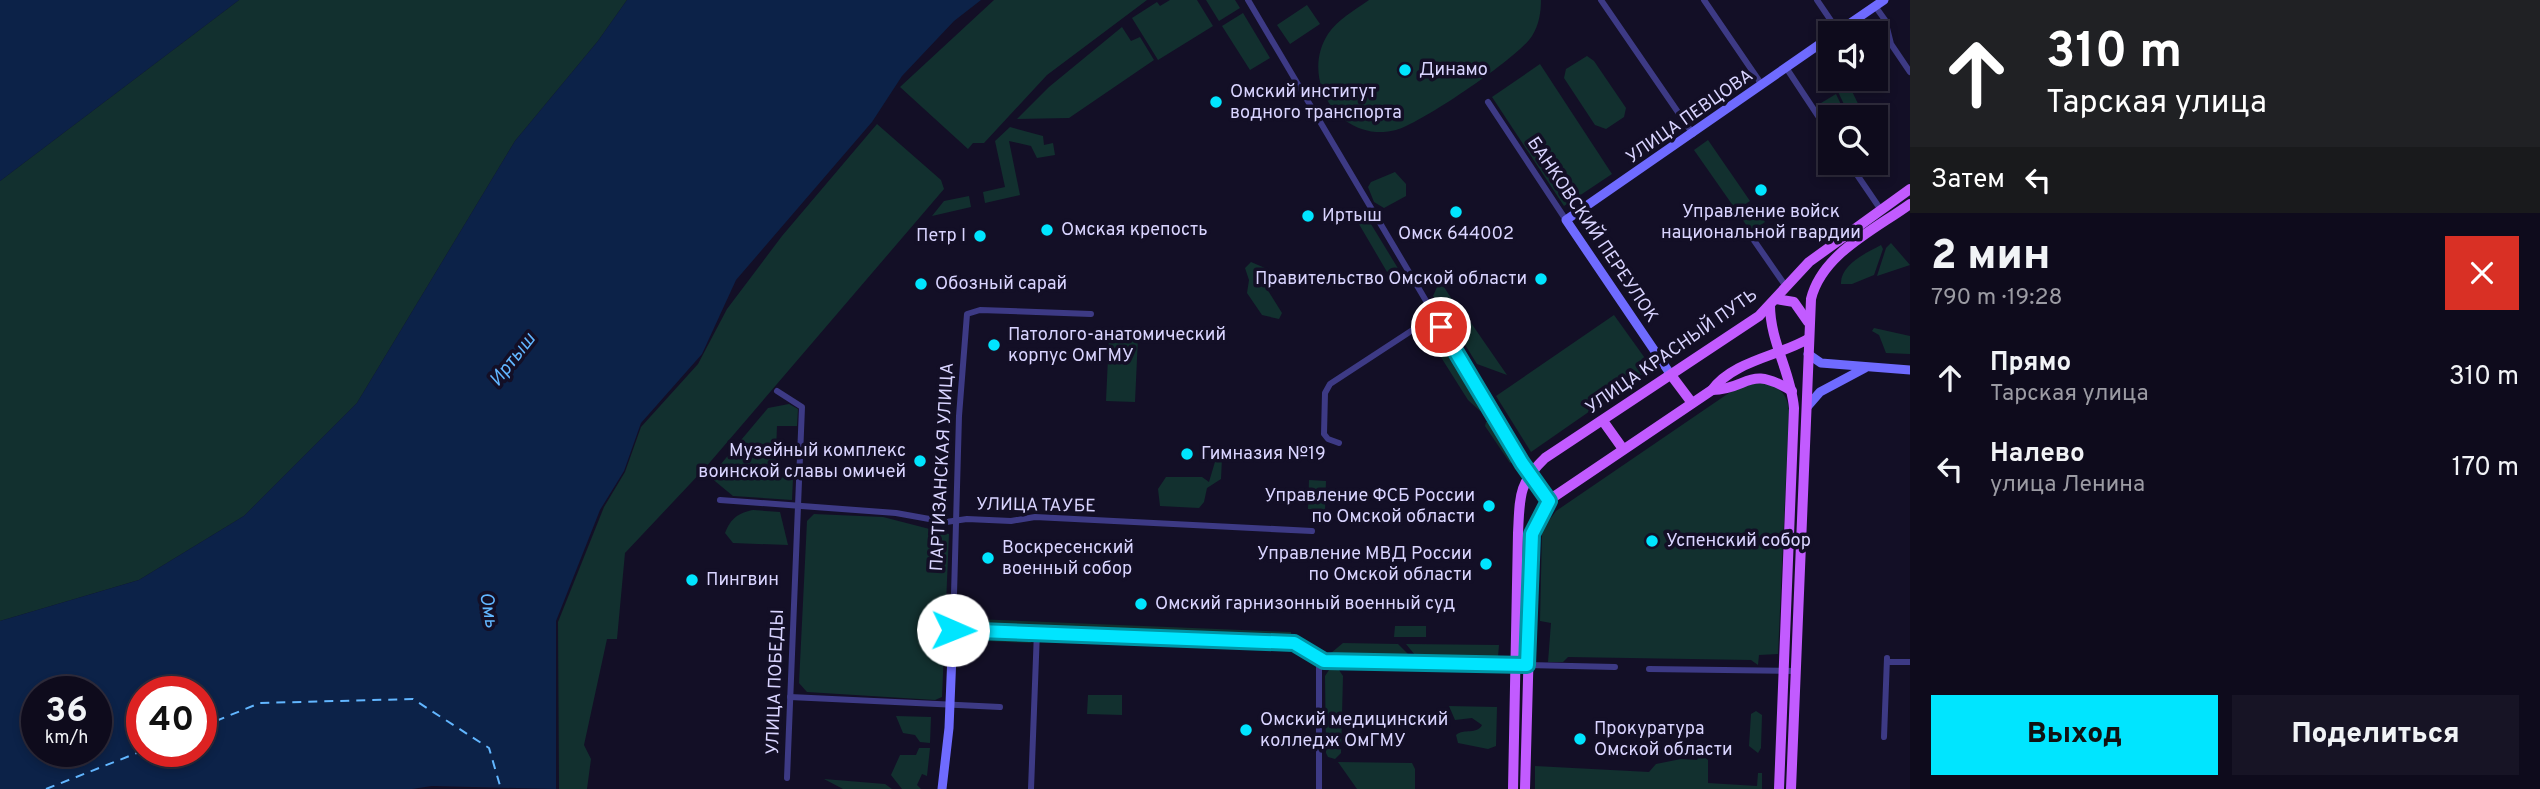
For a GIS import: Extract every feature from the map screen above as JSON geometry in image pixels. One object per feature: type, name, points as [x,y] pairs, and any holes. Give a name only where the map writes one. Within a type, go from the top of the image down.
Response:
[{"type":"main road","name":"УЛИЦА КРАСНЫЙ ПУТЬ","points":[[1530,473],[1545,458],[1733,335],[1773,302],[1809,262],[1910,189]]},
{"type":"main road","points":[[1791,789],[1808,339],[1814,286],[1824,270],[1910,204]]},
{"type":"main road","points":[[1779,789],[1794,433],[1792,391],[1770,322],[1773,302],[1794,302],[1809,323]]},
{"type":"main road","points":[[1712,390],[1717,383],[1740,368],[1808,339]]},
{"type":"main road","points":[[1671,375],[1692,403]]},
{"type":"main road","points":[[1525,789],[1532,534],[1549,501],[1712,390],[1758,378],[1770,379],[1792,391]]},
{"type":"main road","points":[[1603,421],[1623,449]]},
{"type":"main road","points":[[1513,789],[1517,533],[1520,492],[1530,473]]},
{"type":"main road","points":[[1513,763],[1525,763]]},
{"type":"street","points":[[1248,0],[1434,316],[1549,501]]},
{"type":"street","points":[[1601,0],[1693,134]]},
{"type":"street","points":[[1704,0],[1762,85]]},
{"type":"street","points":[[1817,0],[1828,21]]},
{"type":"street","name":"УЛИЦА ПЕВЦОВА","points":[[1854,21],[1884,0]]},
{"type":"street","points":[[1875,6],[1885,20],[1891,44],[1910,72]]},
{"type":"street","name":"УЛИЦА ПЕВЦОВА","points":[[1566,220],[1818,46]]},
{"type":"street","points":[[1787,69],[1818,116]]},
{"type":"street","name":"БАНКОВСКИЙ ПЕРЕУЛОК","points":[[1488,102],[1671,375]]},
{"type":"street","points":[[1857,175],[1881,210]]},
{"type":"street","points":[[1753,239],[1787,288]]},
{"type":"street","name":"ПАРТИЗАНСКАЯ УЛИЦА","points":[[942,789],[950,705],[955,521],[967,314],[980,310],[1091,314]]},
{"type":"street","points":[[1339,443],[1328,439],[1324,434],[1325,393],[1330,384],[1434,316]]},
{"type":"street","points":[[1808,354],[1821,363],[1910,370]]},
{"type":"street","points":[[1807,407],[1820,392],[1865,368]]},
{"type":"street","name":"УЛИЦА ПОБЕДЫ","points":[[777,391],[802,407],[787,778]]},
{"type":"street","name":"УЛИЦА ТАУБЕ","points":[[720,499],[955,521],[1011,521],[1035,517],[1312,531]]},
{"type":"street","points":[[953,630],[1037,631],[1294,643],[1306,648],[1319,660],[1615,667]]},
{"type":"street","points":[[1031,789],[1037,631]]},
{"type":"street","points":[[1884,737],[1887,659],[1910,662]]},
{"type":"street","points":[[1319,660],[1319,789]]},
{"type":"street","points":[[1649,669],[1797,671]]},
{"type":"street","points":[[790,697],[1000,707]]},
{"type":"green space","points":[[239,0],[627,0],[598,41],[515,141],[357,403],[244,516],[139,580],[0,621],[0,181]]},
{"type":"green space","points":[[994,0],[1147,0],[1047,75],[984,143],[973,143],[968,149],[900,87]]},
{"type":"green space","points":[[1170,0],[1197,0],[1213,26],[1158,60],[1132,18],[1157,2],[1160,6]]},
{"type":"green space","points":[[1206,0],[1235,0],[1240,8],[1219,21]]},
{"type":"green space","name":"Динамо","points":[[1369,0],[1541,0],[1539,18],[1532,36],[1509,59],[1426,116],[1396,130],[1379,132],[1354,126],[1342,118],[1331,107],[1319,79],[1321,48],[1328,34],[1341,20]]},
{"type":"green space","points":[[1307,5],[1320,24],[1290,44],[1277,25]]},
{"type":"green space","points":[[1243,13],[1270,58],[1250,70],[1222,26]]},
{"type":"green space","points":[[1122,27],[1131,41],[1140,37],[1154,60],[1069,118],[1017,119],[1049,87]]},
{"type":"green space","points":[[1587,56],[1594,61],[1626,108],[1624,117],[1606,129],[1595,125],[1564,78],[1566,69]]},
{"type":"green space","name":"Динамо","points":[[1540,64],[1612,174],[1564,206],[1492,97]]},
{"type":"green space","points":[[1838,91],[1852,91],[1859,105],[1844,105]]},
{"type":"green space","points":[[1836,94],[1841,105],[1822,105],[1821,103]]},
{"type":"green space","points":[[877,124],[941,180],[944,189],[705,468],[625,553],[617,639],[607,639],[584,745],[591,759],[587,789],[559,789],[558,622],[604,507],[625,472],[641,427],[698,364],[727,309],[782,236]]},
{"type":"green space","points":[[1010,127],[1043,136],[1044,145],[1053,143],[1055,155],[1037,158],[1031,146],[1009,141],[1020,195],[985,203],[983,192],[1005,187],[995,141]]},
{"type":"green space","points":[[1708,140],[1750,201],[1736,210],[1694,150]]},
{"type":"green space","points":[[1395,172],[1406,184],[1406,196],[1384,208],[1374,202],[1368,187],[1371,182]]},
{"type":"green space","points":[[969,196],[971,207],[932,216],[944,201]]},
{"type":"green space","points":[[1752,204],[1765,222],[1751,232],[1738,213]]},
{"type":"green space","points":[[1363,211],[1402,275],[1400,281],[1390,277],[1356,219],[1358,213]]},
{"type":"green space","points":[[1891,243],[1910,265],[1877,276],[1886,248]]},
{"type":"green space","points":[[1881,245],[1883,249],[1874,275],[1852,284],[1841,284],[1849,265]]},
{"type":"green space","points":[[1251,262],[1265,268],[1270,274],[1267,289],[1282,313],[1279,319],[1262,315],[1247,293],[1249,280],[1245,268]]},
{"type":"green space","points":[[1442,284],[1457,307],[1448,317],[1433,296],[1438,285]]},
{"type":"green space","points":[[1614,315],[1652,368],[1531,452],[1496,396]]},
{"type":"green space","points":[[1465,319],[1469,320],[1507,375],[1477,364],[1454,327]]},
{"type":"green space","points":[[1874,328],[1910,336],[1910,354],[1886,353],[1879,335],[1872,331]]},
{"type":"green space","points":[[1109,336],[1138,337],[1135,402],[1106,401]]},
{"type":"green space","points":[[1436,338],[1450,349],[1470,379],[1485,407],[1480,411],[1468,400],[1432,343]]},
{"type":"green space","points":[[1756,380],[1783,393],[1789,411],[1778,654],[1759,655],[1758,665],[1751,660],[1568,657],[1563,662],[1548,662],[1551,623],[1540,621],[1542,530],[1556,511],[1745,382]]},
{"type":"green space","points":[[789,404],[798,409],[797,426],[777,426],[775,477],[793,478],[792,500],[733,496],[710,477],[768,408]]},
{"type":"green space","points":[[1493,421],[1513,455],[1514,460],[1510,463],[1485,426],[1486,422]]},
{"type":"green space","points":[[1217,455],[1222,458],[1221,479],[1207,488],[1204,502],[1199,508],[1160,506],[1158,489],[1166,477],[1202,477],[1209,482]]},
{"type":"green space","points":[[1309,480],[1326,481],[1325,510],[1308,509]]},
{"type":"green space","points":[[753,510],[780,512],[788,545],[733,543],[725,533],[730,524],[739,515]]},
{"type":"green space","points":[[814,514],[883,517],[949,534],[942,697],[935,700],[807,692],[799,683],[807,521]]},
{"type":"green space","points":[[974,619],[1291,632],[1291,636],[968,623]]},
{"type":"green space","points":[[1395,626],[1426,626],[1426,637],[1394,637]]},
{"type":"green space","points":[[971,634],[1027,636],[1031,643],[967,640]]},
{"type":"green space","points":[[1343,643],[1398,644],[1409,655],[1331,653]]},
{"type":"green space","points":[[1406,644],[1499,645],[1498,657],[1415,655]]},
{"type":"green space","points":[[1329,670],[1339,670],[1343,676],[1341,753],[1335,759],[1328,757],[1326,753],[1325,676]]},
{"type":"green space","points":[[1088,695],[1122,695],[1122,715],[1087,714]]},
{"type":"green space","points":[[1449,706],[1497,707],[1496,746],[1488,749],[1458,743],[1456,735],[1477,730],[1482,725],[1472,718],[1455,720]]},
{"type":"green space","points":[[1756,711],[1762,715],[1761,748],[1758,753],[1749,746],[1751,714]]},
{"type":"green space","points":[[896,716],[931,717],[930,743],[920,742],[915,735],[903,733]]},
{"type":"green space","points":[[919,748],[930,748],[927,776],[922,774],[917,785],[921,789],[902,789],[891,775],[900,755],[916,755]]},
{"type":"green space","points":[[1700,754],[1708,760],[1708,783],[1757,786],[1758,773],[1762,773],[1762,789],[1535,789],[1535,766],[1649,772],[1656,764],[1681,759],[1697,760]]},
{"type":"green space","points":[[1338,762],[1412,763],[1415,769],[1415,789],[1357,789]]},
{"type":"green space","points":[[824,779],[885,784],[892,789],[843,789]]},
{"type":"water","points":[[0,0],[239,0],[0,181]]},
{"type":"water","name":"Омь","points":[[627,0],[981,0],[954,21],[902,76],[872,122],[736,280],[702,354],[641,423],[624,471],[600,510],[556,621],[556,789],[432,786],[412,789],[0,789],[0,621],[139,580],[244,516],[357,403],[515,141],[598,41]]},
{"type":"ferry route","points":[[217,720],[260,703],[413,699],[489,748],[501,789]]},
{"type":"ferry route","points":[[46,789],[126,757]]},
{"type":"place","name":"Динамо","points":[[1405,70]]},
{"type":"place","name":"Омский институт водного транспорта","points":[[1216,102]]},
{"type":"place","name":"Управление войск национальной гвардии","points":[[1761,190]]},
{"type":"place","name":"Омск 644002","points":[[1456,212]]},
{"type":"place","name":"Иртыш","points":[[1308,216]]},
{"type":"place","name":"Омская крепость","points":[[1047,230]]},
{"type":"place","name":"Петр I","points":[[980,236]]},
{"type":"place","name":"Правительство Омской области","points":[[1541,279]]},
{"type":"place","name":"Обозный сарай","points":[[921,284]]},
{"type":"place","name":"Патолого-анатомический корпус ОмГМУ","points":[[994,345]]},
{"type":"place","name":"Гимназия №19","points":[[1187,454]]},
{"type":"place","name":"Музейный комплекс воинской славы омичей","points":[[920,461]]},
{"type":"place","name":"Управление ФСБ России по Омской области","points":[[1489,506]]},
{"type":"place","name":"Успенский собор","points":[[1652,541]]},
{"type":"place","name":"Воскресенский военный собор","points":[[988,558]]},
{"type":"place","name":"Управление МВД России по Омской области","points":[[1486,564]]},
{"type":"place","name":"Пингвин","points":[[692,580]]},
{"type":"place","name":"Омский гарнизонный военный суд","points":[[1141,604]]},
{"type":"place","name":"Омский медицинский колледж ОмГМУ","points":[[1246,730]]},
{"type":"place","name":"Прокуратура Омской области","points":[[1580,739]]},
{"type":"route","points":[[953,630],[1037,631],[1294,643],[1306,648],[1319,660],[1326,661],[1527,665],[1532,534],[1538,517],[1549,501],[1522,463],[1441,327]]}]
